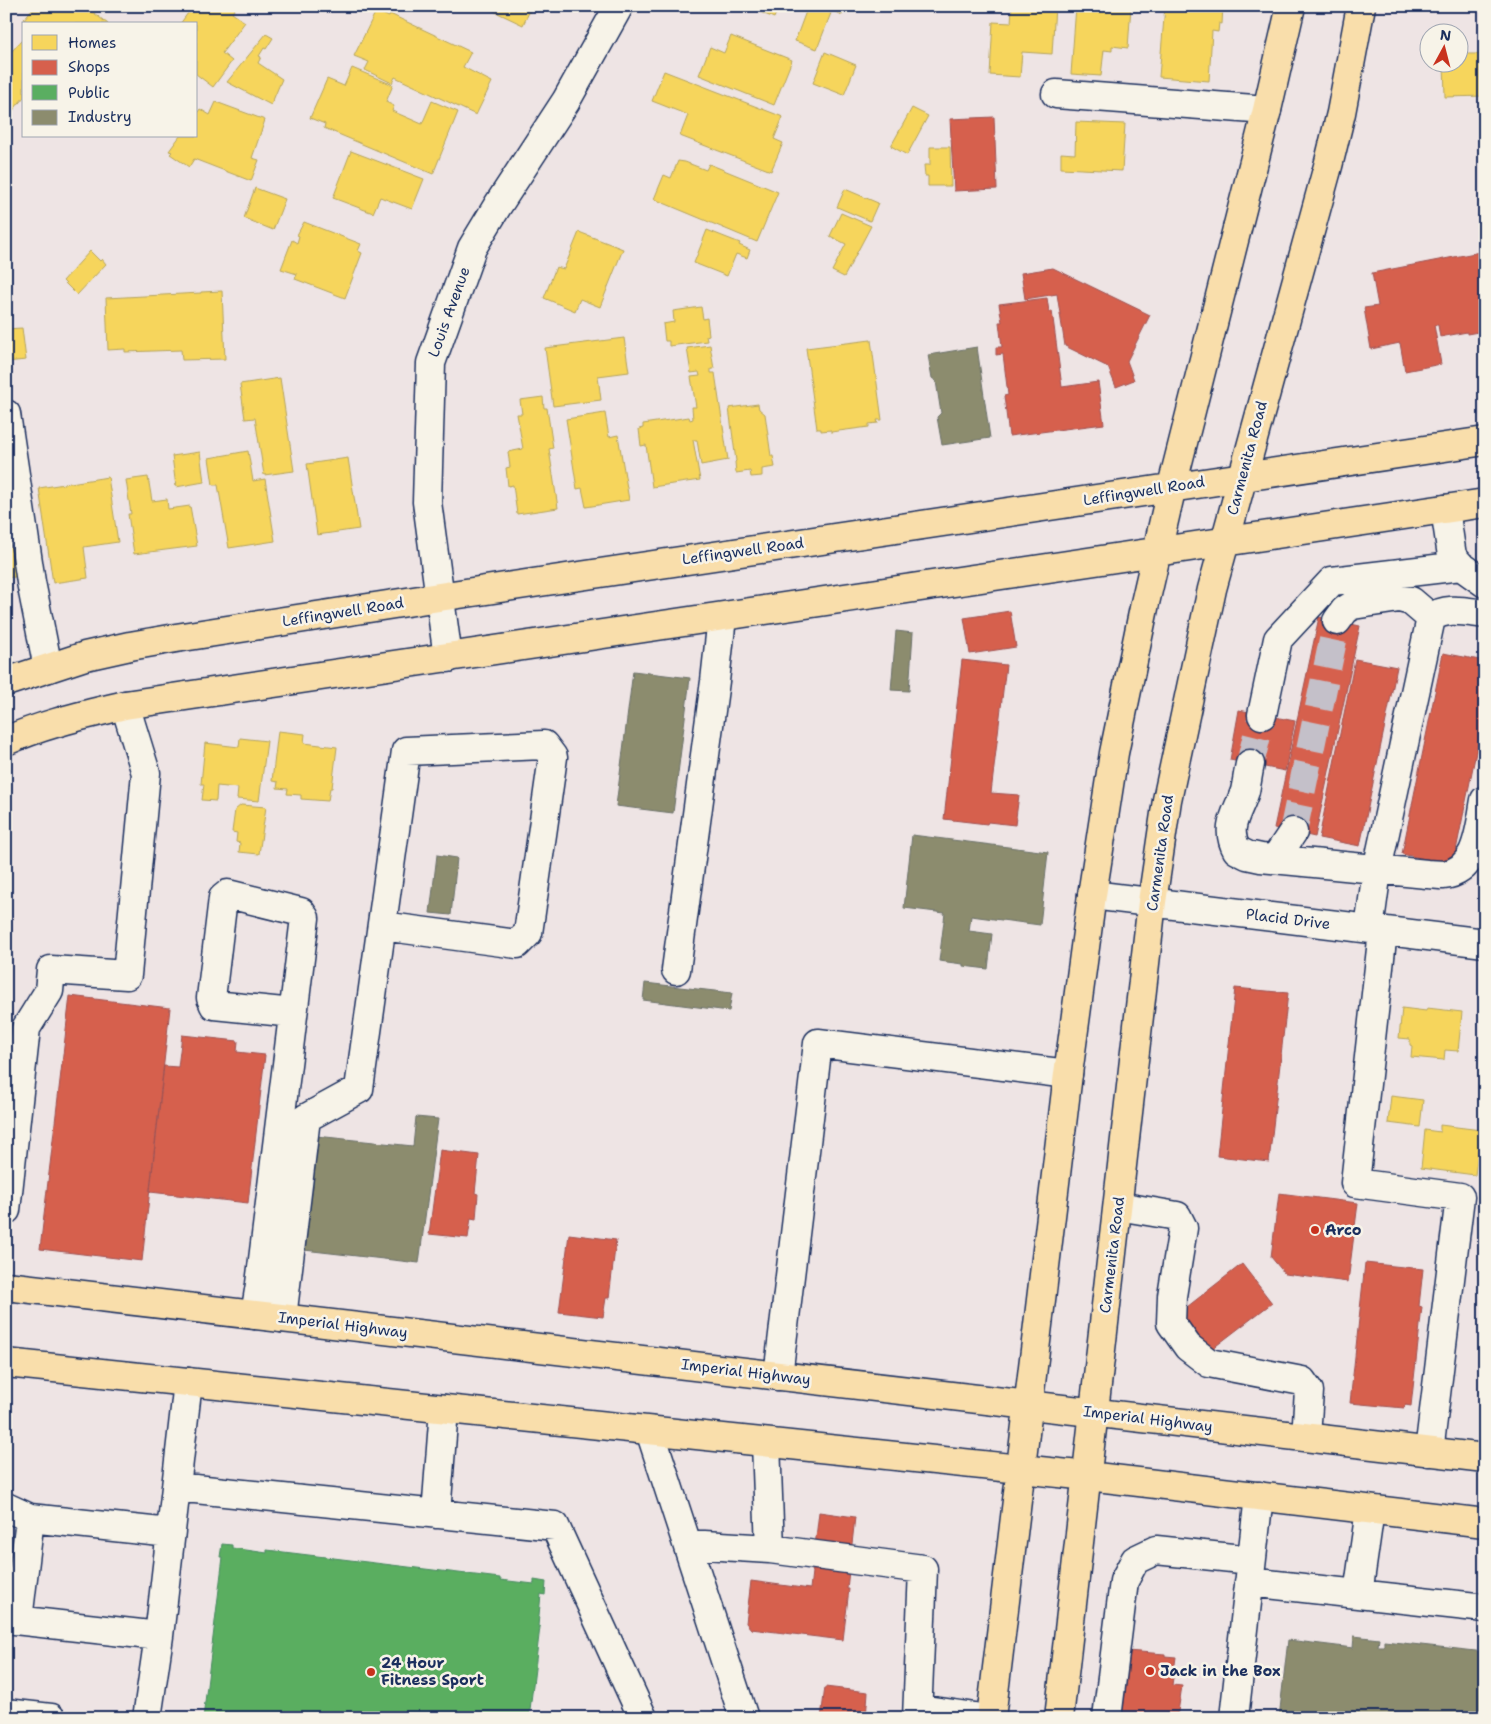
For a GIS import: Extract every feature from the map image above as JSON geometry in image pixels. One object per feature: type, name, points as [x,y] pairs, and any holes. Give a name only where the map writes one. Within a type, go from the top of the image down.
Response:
[{"type":"main road","points":[[991,1718],[1068,1074],[1092,895],[1114,753],[1172,486],[1267,110],[1291,6]]},
{"type":"main road","name":"Carmenita Road","points":[[1059,1718],[1152,902],[1167,800],[1224,541],[1328,166],[1341,113],[1361,6]]},
{"type":"main road","name":"Leffingwell Road","points":[[6,682],[85,656],[130,646],[439,596],[1485,440]]},
{"type":"main road","points":[[6,741],[72,718],[125,705],[1485,503]]},
{"type":"main road","name":"Imperial Highway","points":[[6,1286],[1485,1458]]},
{"type":"main road","points":[[6,1363],[1088,1476],[1485,1523]]},
{"type":"street","name":"Louis Avenue","points":[[448,658],[427,502],[431,363],[472,248],[566,101],[619,6]]},
{"type":"street","points":[[1056,94],[1267,110]]},
{"type":"street","points":[[6,414],[31,582],[48,668]]},
{"type":"street","points":[[1445,509],[1452,556],[1461,566],[1485,583]]},
{"type":"street","points":[[1262,714],[1278,639],[1332,581],[1461,566]]},
{"type":"street","points":[[1338,621],[1346,610],[1353,605],[1400,598],[1411,601],[1431,618]]},
{"type":"street","points":[[1429,1452],[1460,1197],[1355,1183],[1376,930],[1377,870],[1431,618],[1441,612],[1450,610],[1485,614]]},
{"type":"street","points":[[676,970],[714,691],[722,617]]},
{"type":"street","points":[[6,1210],[26,1028],[49,991],[51,970],[127,975],[146,773],[125,705]]},
{"type":"street","points":[[269,1316],[306,1118],[359,1089],[406,751],[544,745],[553,757],[528,933],[517,944],[382,926]]},
{"type":"street","points":[[1250,764],[1245,791],[1232,825],[1231,835],[1237,850],[1246,855],[1377,870],[1443,874],[1462,868],[1470,860],[1476,846],[1485,800]]},
{"type":"street","points":[[1275,859],[1293,832]]},
{"type":"street","points":[[269,1316],[293,1013],[305,918],[301,912],[228,894],[223,898],[211,998],[214,1005],[293,1013]]},
{"type":"street","name":"Placid Drive","points":[[1092,895],[1485,943]]},
{"type":"street","points":[[778,1376],[818,1043],[1068,1074]]},
{"type":"street","points":[[1118,1206],[1178,1216],[1182,1228],[1172,1296],[1171,1323],[1188,1347],[1209,1363],[1302,1381],[1309,1391],[1306,1437]]},
{"type":"street","points":[[147,1718],[159,1636],[188,1382]]},
{"type":"street","points":[[436,1514],[444,1409]]},
{"type":"street","points":[[650,1431],[744,1718]]},
{"type":"street","points":[[766,1443],[770,1549]]},
{"type":"street","points":[[176,1487],[555,1526],[643,1718]]},
{"type":"street","points":[[1234,1718],[1259,1496]]},
{"type":"street","points":[[1358,1594],[1370,1510]]},
{"type":"street","points":[[159,1636],[12,1620],[18,1512],[170,1533]]},
{"type":"street","points":[[688,1544],[770,1549],[923,1569],[918,1713],[982,1718]]},
{"type":"street","points":[[1107,1718],[1124,1580],[1135,1560],[1156,1550],[1358,1594],[1485,1608]]},
{"type":"street","points":[[6,1713],[51,1718]]},
{"type":"building: Homes","points":[[31,6],[85,6],[105,22],[28,22],[24,19],[33,8]]},
{"type":"building: Homes","points":[[193,6],[237,6],[232,13],[245,22],[222,53],[232,61],[213,87],[198,76],[198,22],[181,22]]},
{"type":"building: Homes","points":[[483,6],[532,6],[523,25]]},
{"type":"building: Homes","points":[[746,6],[779,6],[774,18]]},
{"type":"building: Homes","points":[[808,6],[831,13],[817,49],[795,41]]},
{"type":"building: Homes","points":[[821,6],[845,6],[842,15]]},
{"type":"building: Homes","points":[[1012,6],[1055,6],[1052,54],[1022,52],[1020,77],[990,75],[993,22],[1011,23]]},
{"type":"building: Homes","points":[[1076,6],[1131,6],[1128,48],[1112,46],[1112,51],[1104,50],[1101,76],[1071,74]]},
{"type":"building: Homes","points":[[1165,6],[1223,6],[1222,24],[1219,23],[1218,32],[1212,31],[1209,81],[1159,77]]},
{"type":"building: Homes","points":[[376,11],[389,17],[390,14],[471,52],[463,67],[492,82],[476,115],[395,77],[392,83],[365,70],[369,62],[354,56]]},
{"type":"building: Homes","points":[[266,34],[273,38],[259,56],[261,57],[258,63],[282,79],[271,105],[227,82]]},
{"type":"building: Homes","points":[[731,36],[792,60],[774,105],[699,75],[710,47],[724,53]]},
{"type":"building: Homes","points":[[22,42],[22,99],[6,119],[6,47],[12,51]]},
{"type":"building: Homes","points":[[825,52],[856,65],[844,95],[813,83]]},
{"type":"building: Homes","points":[[1468,54],[1485,54],[1485,96],[1445,97],[1444,72],[1468,72]]},
{"type":"building: Homes","points":[[352,68],[393,85],[386,102],[394,106],[392,111],[422,124],[432,101],[458,112],[433,174],[324,128],[325,124],[310,118],[327,79],[344,86]]},
{"type":"building: Homes","points":[[664,71],[783,117],[774,139],[783,143],[771,171],[680,136],[688,115],[652,101]]},
{"type":"building: Homes","points":[[216,102],[265,120],[252,158],[259,160],[251,181],[194,159],[189,167],[170,154],[172,152],[169,151],[179,138],[198,138],[198,112],[200,109],[210,115]]},
{"type":"building: Homes","points":[[912,108],[928,116],[907,155],[891,146]]},
{"type":"building: Homes","points":[[1076,122],[1125,124],[1122,171],[1061,168],[1061,153],[1075,154]]},
{"type":"building: Homes","points":[[930,147],[950,147],[951,186],[928,186],[928,176],[925,176],[924,165],[930,165]]},
{"type":"building: Homes","points":[[351,151],[424,179],[412,209],[380,197],[373,213],[333,198]]},
{"type":"building: Homes","points":[[678,161],[706,170],[709,164],[778,192],[757,242],[654,199],[664,175],[671,178]]},
{"type":"building: Homes","points":[[255,188],[285,199],[273,230],[244,218]]},
{"type":"building: Homes","points":[[845,189],[878,203],[870,221],[837,207]]},
{"type":"building: Homes","points":[[841,213],[871,226],[844,277],[832,271],[846,244],[830,236]]},
{"type":"building: Homes","points":[[304,222],[361,244],[358,251],[362,253],[345,298],[295,279],[297,274],[281,269],[292,240],[297,243],[299,236],[297,235]]},
{"type":"building: Homes","points":[[707,230],[740,243],[739,245],[750,250],[747,258],[736,254],[727,276],[694,263]]},
{"type":"building: Homes","points":[[579,232],[623,249],[600,307],[580,299],[575,311],[544,298],[556,267],[564,269]]},
{"type":"building: Homes","points":[[90,251],[106,264],[77,295],[63,281]]},
{"type":"building: Homes","points":[[222,291],[225,359],[182,360],[181,350],[125,352],[125,349],[108,350],[106,298]]},
{"type":"building: Homes","points":[[701,307],[703,319],[707,318],[709,335],[706,336],[707,341],[669,346],[669,341],[665,341],[663,324],[674,322],[673,311]]},
{"type":"building: Homes","points":[[22,328],[26,360],[6,362],[6,329]]},
{"type":"building: Homes","points":[[624,338],[629,372],[598,376],[601,400],[553,406],[545,348]]},
{"type":"building: Homes","points":[[871,340],[882,420],[877,420],[878,423],[869,424],[869,427],[831,432],[831,430],[821,431],[821,429],[817,429],[806,348]]},
{"type":"building: Homes","points":[[710,345],[714,369],[711,369],[711,373],[715,373],[728,460],[701,465],[697,440],[693,440],[700,480],[652,487],[646,445],[641,446],[639,429],[643,428],[643,424],[689,417],[690,420],[693,419],[692,407],[696,407],[691,377],[700,376],[699,372],[691,373],[687,348]]},
{"type":"building: Homes","points":[[280,378],[294,471],[264,475],[255,418],[245,419],[240,384]]},
{"type":"building: Homes","points":[[543,397],[544,408],[547,408],[553,448],[549,449],[558,508],[517,514],[513,485],[508,486],[506,468],[510,467],[508,452],[523,449],[517,414],[522,414],[520,400]]},
{"type":"building: Homes","points":[[758,404],[759,409],[765,414],[771,456],[773,456],[775,467],[762,469],[762,476],[751,477],[750,471],[736,473],[729,408]]},
{"type":"building: Homes","points":[[605,413],[609,437],[618,435],[629,500],[586,507],[582,488],[577,489],[566,419]]},
{"type":"building: Homes","points":[[248,451],[253,481],[265,479],[275,541],[229,548],[218,485],[213,485],[209,458]]},
{"type":"building: Homes","points":[[200,452],[204,482],[176,487],[172,456]]},
{"type":"building: Homes","points":[[348,458],[359,529],[317,535],[307,464]]},
{"type":"building: Homes","points":[[108,477],[118,542],[84,547],[88,578],[53,583],[39,488]]},
{"type":"building: Homes","points":[[148,477],[152,501],[167,499],[168,509],[190,506],[197,546],[134,554],[128,514],[131,514],[126,480]]},
{"type":"building: Homes","points":[[18,529],[23,576],[6,578],[6,530]]},
{"type":"building: Homes","points":[[278,731],[305,734],[304,743],[337,747],[332,788],[330,788],[328,801],[301,799],[301,795],[287,794],[288,789],[277,788],[278,782],[272,781]]},
{"type":"building: Homes","points":[[240,738],[267,741],[259,801],[237,799],[238,788],[217,786],[216,801],[202,800],[204,784],[201,784],[205,743],[239,747]]},
{"type":"building: Homes","points":[[241,805],[266,807],[259,854],[239,852],[240,843],[236,842],[237,833],[232,832],[235,810]]},
{"type":"building: Homes","points":[[1402,1008],[1426,1011],[1427,1008],[1462,1012],[1458,1051],[1445,1050],[1444,1060],[1411,1057],[1412,1046],[1410,1045],[1410,1039],[1399,1038]]},
{"type":"building: Homes","points":[[1391,1096],[1423,1100],[1420,1127],[1388,1123]]},
{"type":"building: Homes","points":[[1440,1125],[1481,1130],[1475,1175],[1421,1168],[1425,1130],[1440,1132]]},
{"type":"building: Shops","points":[[994,117],[997,189],[954,191],[950,119]]},
{"type":"building: Shops","points":[[1485,251],[1485,316],[1481,317],[1484,331],[1440,337],[1438,325],[1434,325],[1441,364],[1405,371],[1400,343],[1371,349],[1364,308],[1378,306],[1372,273]]},
{"type":"building: Shops","points":[[1053,268],[1150,315],[1127,361],[1134,380],[1116,387],[1108,367],[1065,346],[1057,294],[1025,299],[1021,273]]},
{"type":"building: Shops","points":[[1047,298],[1049,312],[1052,311],[1062,387],[1098,382],[1104,424],[1009,436],[1004,396],[1008,395],[1003,354],[996,355],[996,347],[1002,347],[999,322],[1002,322],[999,304]]},
{"type":"building: Shops","points":[[1010,611],[1016,647],[970,654],[964,618]]},
{"type":"building: Shops","points":[[1319,617],[1360,626],[1315,837],[1274,828]]},
{"type":"building: Shops","points":[[1443,653],[1485,661],[1485,708],[1453,865],[1402,854]]},
{"type":"building: Shops","points":[[1355,659],[1397,667],[1360,846],[1319,838]]},
{"type":"building: Shops","points":[[962,660],[1006,665],[991,793],[1019,795],[1015,825],[944,819]]},
{"type":"building: Shops","points":[[1239,710],[1295,721],[1285,771],[1230,760]]},
{"type":"building: Shops","points":[[1235,988],[1288,993],[1269,1162],[1217,1156]]},
{"type":"building: Shops","points":[[70,996],[170,1008],[142,1261],[40,1249]]},
{"type":"building: Shops","points":[[182,1035],[238,1041],[237,1052],[265,1055],[248,1203],[150,1192],[164,1066],[178,1067]]},
{"type":"building: Shops","points":[[440,1150],[479,1155],[475,1193],[478,1194],[476,1219],[471,1218],[468,1238],[429,1234]]},
{"type":"building: Shops","name":"Arco","points":[[1279,1193],[1358,1203],[1348,1282],[1285,1274],[1271,1257]]},
{"type":"building: Shops","points":[[569,1234],[616,1240],[609,1298],[606,1298],[603,1317],[559,1312]]},
{"type":"building: Shops","points":[[1365,1263],[1423,1269],[1419,1306],[1422,1307],[1411,1406],[1405,1405],[1404,1408],[1350,1403]]},
{"type":"building: Shops","points":[[1242,1264],[1272,1303],[1208,1352],[1178,1314]]},
{"type":"building: Shops","points":[[819,1512],[855,1517],[843,1640],[751,1629],[746,1623],[751,1581],[810,1589]]},
{"type":"building: Shops","name":"Jack in the Box","points":[[1127,1651],[1165,1654],[1165,1656],[1176,1657],[1172,1685],[1182,1686],[1176,1718],[1120,1718]]},
{"type":"building: Shops","points":[[825,1687],[868,1692],[866,1718],[821,1718]]},
{"type":"building: Public","name":"24 Hour Fitness Sport","points":[[222,1544],[232,1545],[232,1548],[267,1553],[267,1550],[500,1578],[500,1580],[534,1584],[534,1580],[546,1582],[545,1595],[541,1594],[538,1626],[540,1627],[529,1718],[203,1718],[223,1557],[220,1557]]},
{"type":"building: Industry","points":[[977,347],[990,438],[942,445],[937,417],[941,413],[936,381],[932,378],[928,355]]},
{"type":"building: Industry","points":[[896,631],[913,633],[909,691],[891,690]]},
{"type":"building: Industry","points":[[633,671],[690,678],[673,813],[616,806]]},
{"type":"building: Industry","points":[[912,835],[1048,852],[1040,925],[971,916],[969,931],[992,934],[988,969],[939,961],[945,913],[904,908]]},
{"type":"building: Industry","points":[[437,855],[457,858],[451,915],[430,913]]},
{"type":"building: Industry","points":[[645,983],[732,993],[729,1011],[643,1000]]},
{"type":"building: Industry","points":[[416,1117],[438,1119],[419,1263],[304,1250],[316,1136],[413,1146]]},
{"type":"building: Industry","points":[[1354,1636],[1379,1639],[1378,1646],[1384,1646],[1384,1641],[1485,1652],[1485,1718],[1279,1718],[1288,1640],[1353,1648]]},
{"type":"tunnel","points":[[1293,832],[1337,621]]},
{"type":"tunnel","points":[[1250,764],[1262,715]]},
{"type":"place","name":"Arco","points":[[1315,1230]]},
{"type":"place","name":"Jack in the Box","points":[[1150,1671]]},
{"type":"place","name":"24 Hour Fitness Sport","points":[[371,1672]]}]
